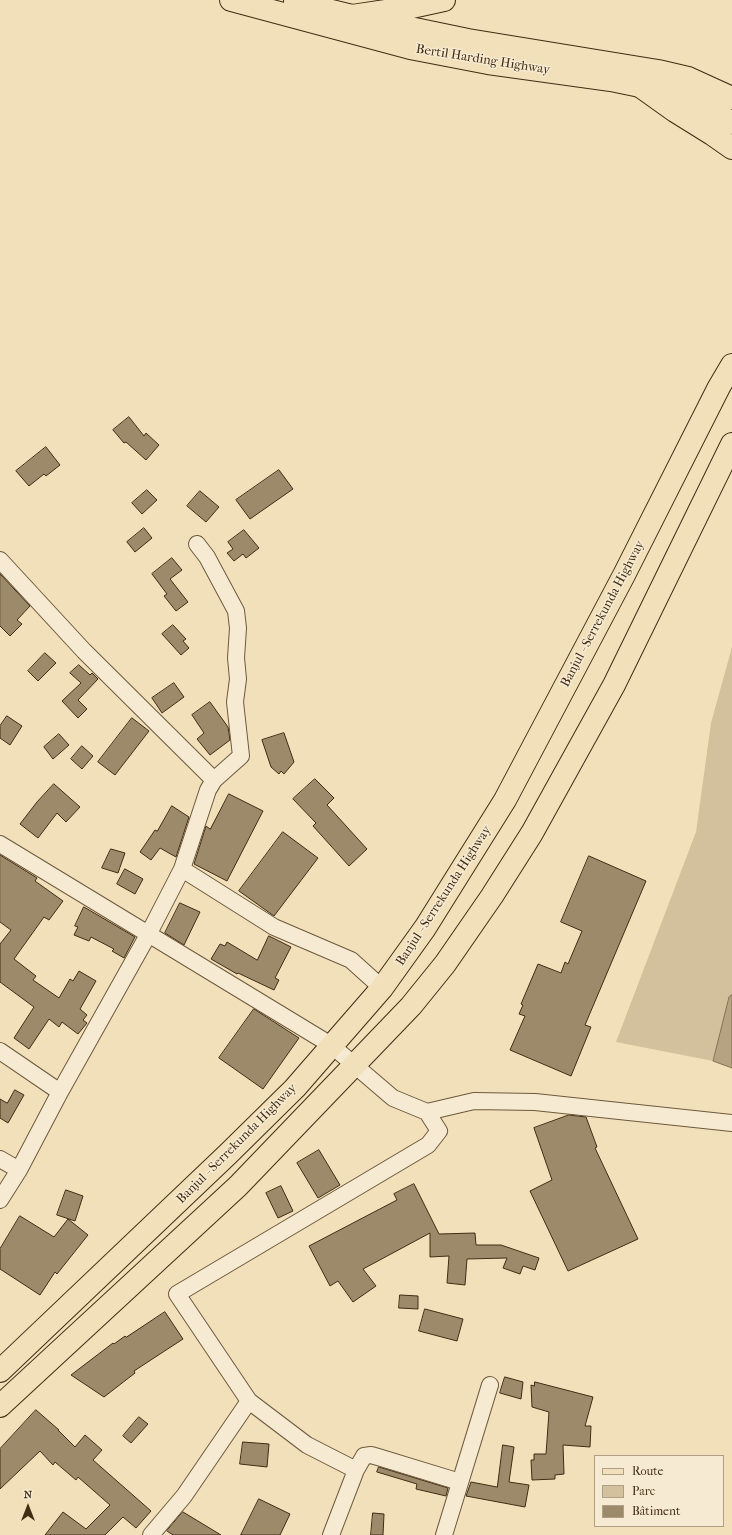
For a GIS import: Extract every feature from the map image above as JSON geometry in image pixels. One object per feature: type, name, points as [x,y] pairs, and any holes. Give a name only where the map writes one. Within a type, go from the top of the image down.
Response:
[{"type":"main road","name":"Bertil Harding Highway","points":[[231,0],[410,48],[488,63],[611,80],[640,86],[678,97],[715,112],[732,123]]},
{"type":"main road","name":"Bertil Harding Highway","points":[[285,0],[352,16],[468,40],[658,71],[688,78],[732,98]]},
{"type":"main road","points":[[352,16],[412,7],[444,0]]},
{"type":"main road","points":[[640,86],[732,148]]},
{"type":"main road","name":"Banjul - Serrekunda Highway","points":[[0,1371],[228,1154],[294,1088],[382,988],[425,928],[505,800],[732,365]]},
{"type":"main road","points":[[0,1406],[238,1186],[411,1006],[445,964],[492,896],[532,833],[614,686],[732,444]]},
{"type":"street","points":[[0,1200],[19,1170],[60,1092],[148,935],[182,869],[208,790],[214,780],[241,756],[235,702],[238,679],[236,658],[238,628],[236,611],[207,557],[197,544]]},
{"type":"street","points":[[0,560],[84,651],[214,780]]},
{"type":"street","points":[[0,844],[331,1046],[393,1098],[427,1112],[439,1131],[428,1145],[177,1294],[249,1401],[307,1444],[356,1470]]},
{"type":"street","points":[[182,869],[274,927],[352,960],[382,988]]},
{"type":"street","points":[[0,1051],[60,1092]]},
{"type":"street","points":[[427,1112],[474,1101],[535,1102],[732,1123]]},
{"type":"street","points":[[0,1160],[19,1170]]},
{"type":"street","points":[[444,1535],[490,1385]]},
{"type":"street","points":[[151,1535],[184,1496],[249,1401]]},
{"type":"street","points":[[331,1535],[356,1470],[364,1456],[371,1455],[460,1482]]},
{"type":"green space","points":[[732,647],[732,1060],[719,1039],[713,1061],[616,1042],[696,832],[711,723]]},
{"type":"shaded area","points":[[732,995],[732,1068],[713,1061],[729,997]]},
{"type":"building","points":[[129,417],[144,436],[146,433],[159,445],[146,460],[126,442],[124,443],[113,430]]},
{"type":"building","points":[[46,447],[60,465],[46,476],[44,474],[29,486],[16,471]]},
{"type":"building","points":[[279,470],[293,489],[250,519],[236,500]]},
{"type":"building","points":[[147,490],[157,500],[142,514],[132,503]]},
{"type":"building","points":[[200,491],[219,507],[206,522],[187,506]]},
{"type":"building","points":[[144,528],[152,538],[135,552],[127,542]]},
{"type":"building","points":[[244,530],[259,548],[246,558],[243,554],[234,561],[227,553],[233,549],[228,542]]},
{"type":"building","points":[[172,558],[182,570],[170,579],[188,602],[176,611],[164,596],[167,594],[152,574]]},
{"type":"building","points":[[0,574],[30,606],[17,620],[22,624],[10,636],[0,626]]},
{"type":"building","points":[[173,625],[186,639],[183,641],[189,648],[181,655],[162,634]]},
{"type":"building","points":[[45,653],[56,663],[38,681],[28,671]]},
{"type":"building","points":[[79,665],[90,675],[92,673],[98,679],[78,700],[87,709],[78,718],[62,701],[81,683],[70,673]]},
{"type":"building","points":[[174,683],[184,697],[162,713],[152,698]]},
{"type":"building","points":[[210,702],[228,727],[230,740],[210,755],[197,739],[204,733],[192,715]]},
{"type":"building","points":[[7,716],[22,726],[10,745],[0,738],[0,726]]},
{"type":"building","points":[[132,718],[149,731],[115,775],[98,762]]},
{"type":"building","points":[[284,733],[294,762],[284,774],[281,771],[279,774],[271,767],[262,740]]},
{"type":"building","points":[[59,734],[69,745],[53,759],[44,747]]},
{"type":"building","points":[[82,746],[93,756],[82,769],[71,759]]},
{"type":"building","points":[[315,779],[334,798],[327,805],[367,849],[349,866],[313,826],[316,823],[293,799]]},
{"type":"building","points":[[54,784],[80,807],[66,822],[57,813],[38,838],[20,824],[37,802]]},
{"type":"building","points":[[229,794],[263,811],[227,881],[194,864],[206,826],[210,829]]},
{"type":"building","points":[[172,806],[189,817],[176,857],[160,848],[151,860],[140,852],[155,830],[157,831]]},
{"type":"building","points":[[283,832],[318,858],[274,916],[239,891]]},
{"type":"building","points":[[111,849],[125,853],[118,873],[102,868]]},
{"type":"building","points":[[0,855],[37,878],[35,881],[63,901],[49,920],[44,917],[14,959],[36,976],[33,980],[59,998],[70,979],[73,981],[79,971],[96,981],[80,1009],[87,1015],[83,1020],[87,1023],[78,1034],[62,1022],[59,1027],[49,1019],[29,1049],[14,1038],[34,1007],[0,982],[0,944],[11,930],[0,922]]},
{"type":"building","points":[[589,856],[646,881],[585,1025],[591,1027],[571,1076],[510,1050],[525,1016],[519,1014],[523,1005],[521,1004],[538,964],[561,973],[565,962],[568,964],[582,931],[561,922]]},
{"type":"building","points":[[125,869],[143,879],[135,894],[117,884]]},
{"type":"building","points":[[180,903],[200,912],[184,945],[165,933]]},
{"type":"building","points":[[84,907],[135,937],[124,958],[112,951],[114,949],[91,937],[89,941],[74,935],[78,927],[75,926]]},
{"type":"building","points":[[269,936],[291,947],[275,978],[279,980],[274,990],[238,973],[237,974],[211,959],[220,944],[225,946],[227,942],[257,960]]},
{"type":"building","points":[[254,1009],[299,1038],[263,1089],[219,1058]]},
{"type":"building","points":[[15,1090],[24,1095],[8,1123],[0,1118],[0,1099],[7,1103]]},
{"type":"building","points":[[569,1115],[586,1117],[597,1147],[595,1148],[638,1239],[568,1271],[530,1191],[552,1180],[534,1128]]},
{"type":"building","points":[[319,1150],[340,1185],[318,1198],[297,1163]]},
{"type":"building","points":[[414,1184],[439,1234],[475,1233],[476,1245],[501,1245],[539,1258],[535,1270],[523,1266],[520,1274],[503,1268],[507,1258],[467,1259],[465,1285],[447,1283],[449,1256],[430,1257],[430,1233],[363,1269],[376,1286],[353,1302],[338,1281],[330,1286],[309,1246],[397,1200],[394,1194]]},
{"type":"building","points":[[281,1186],[293,1211],[278,1218],[266,1193]]},
{"type":"building","points":[[66,1190],[83,1196],[75,1221],[57,1215]]},
{"type":"building","points":[[20,1216],[54,1237],[68,1219],[88,1235],[57,1274],[55,1272],[40,1295],[0,1269],[0,1249]]},
{"type":"building","points":[[400,1295],[418,1296],[418,1309],[399,1308]]},
{"type":"building","points":[[425,1309],[463,1319],[457,1341],[419,1331]]},
{"type":"building","points":[[165,1312],[183,1339],[134,1371],[135,1373],[104,1397],[71,1375],[113,1343],[114,1344],[125,1336],[126,1337]]},
{"type":"building","points":[[505,1377],[523,1382],[521,1399],[500,1393]]},
{"type":"building","points":[[535,1382],[593,1397],[585,1426],[591,1426],[590,1447],[563,1445],[564,1474],[555,1475],[555,1479],[532,1480],[531,1460],[534,1460],[534,1454],[546,1454],[549,1412],[532,1407],[531,1385],[534,1386]]},
{"type":"building","points":[[36,1410],[59,1430],[75,1447],[85,1435],[102,1450],[93,1460],[151,1511],[136,1528],[123,1517],[105,1535],[45,1535],[63,1512],[86,1529],[110,1505],[78,1477],[76,1480],[55,1462],[53,1465],[40,1451],[0,1489],[0,1449]]},
{"type":"building","points":[[139,1417],[148,1424],[131,1443],[123,1436]]},
{"type":"building","points":[[243,1442],[269,1444],[267,1467],[240,1464]]},
{"type":"building","points":[[503,1445],[514,1447],[509,1482],[529,1485],[525,1507],[466,1496],[471,1482],[497,1487]]},
{"type":"building","points":[[379,1467],[448,1488],[446,1496],[416,1489],[417,1484],[377,1472]]},
{"type":"building","points":[[259,1499],[290,1514],[280,1535],[241,1535]]},
{"type":"building","points":[[183,1512],[221,1535],[173,1535],[167,1531]]},
{"type":"building","points":[[373,1513],[384,1514],[383,1535],[371,1535]]}]
